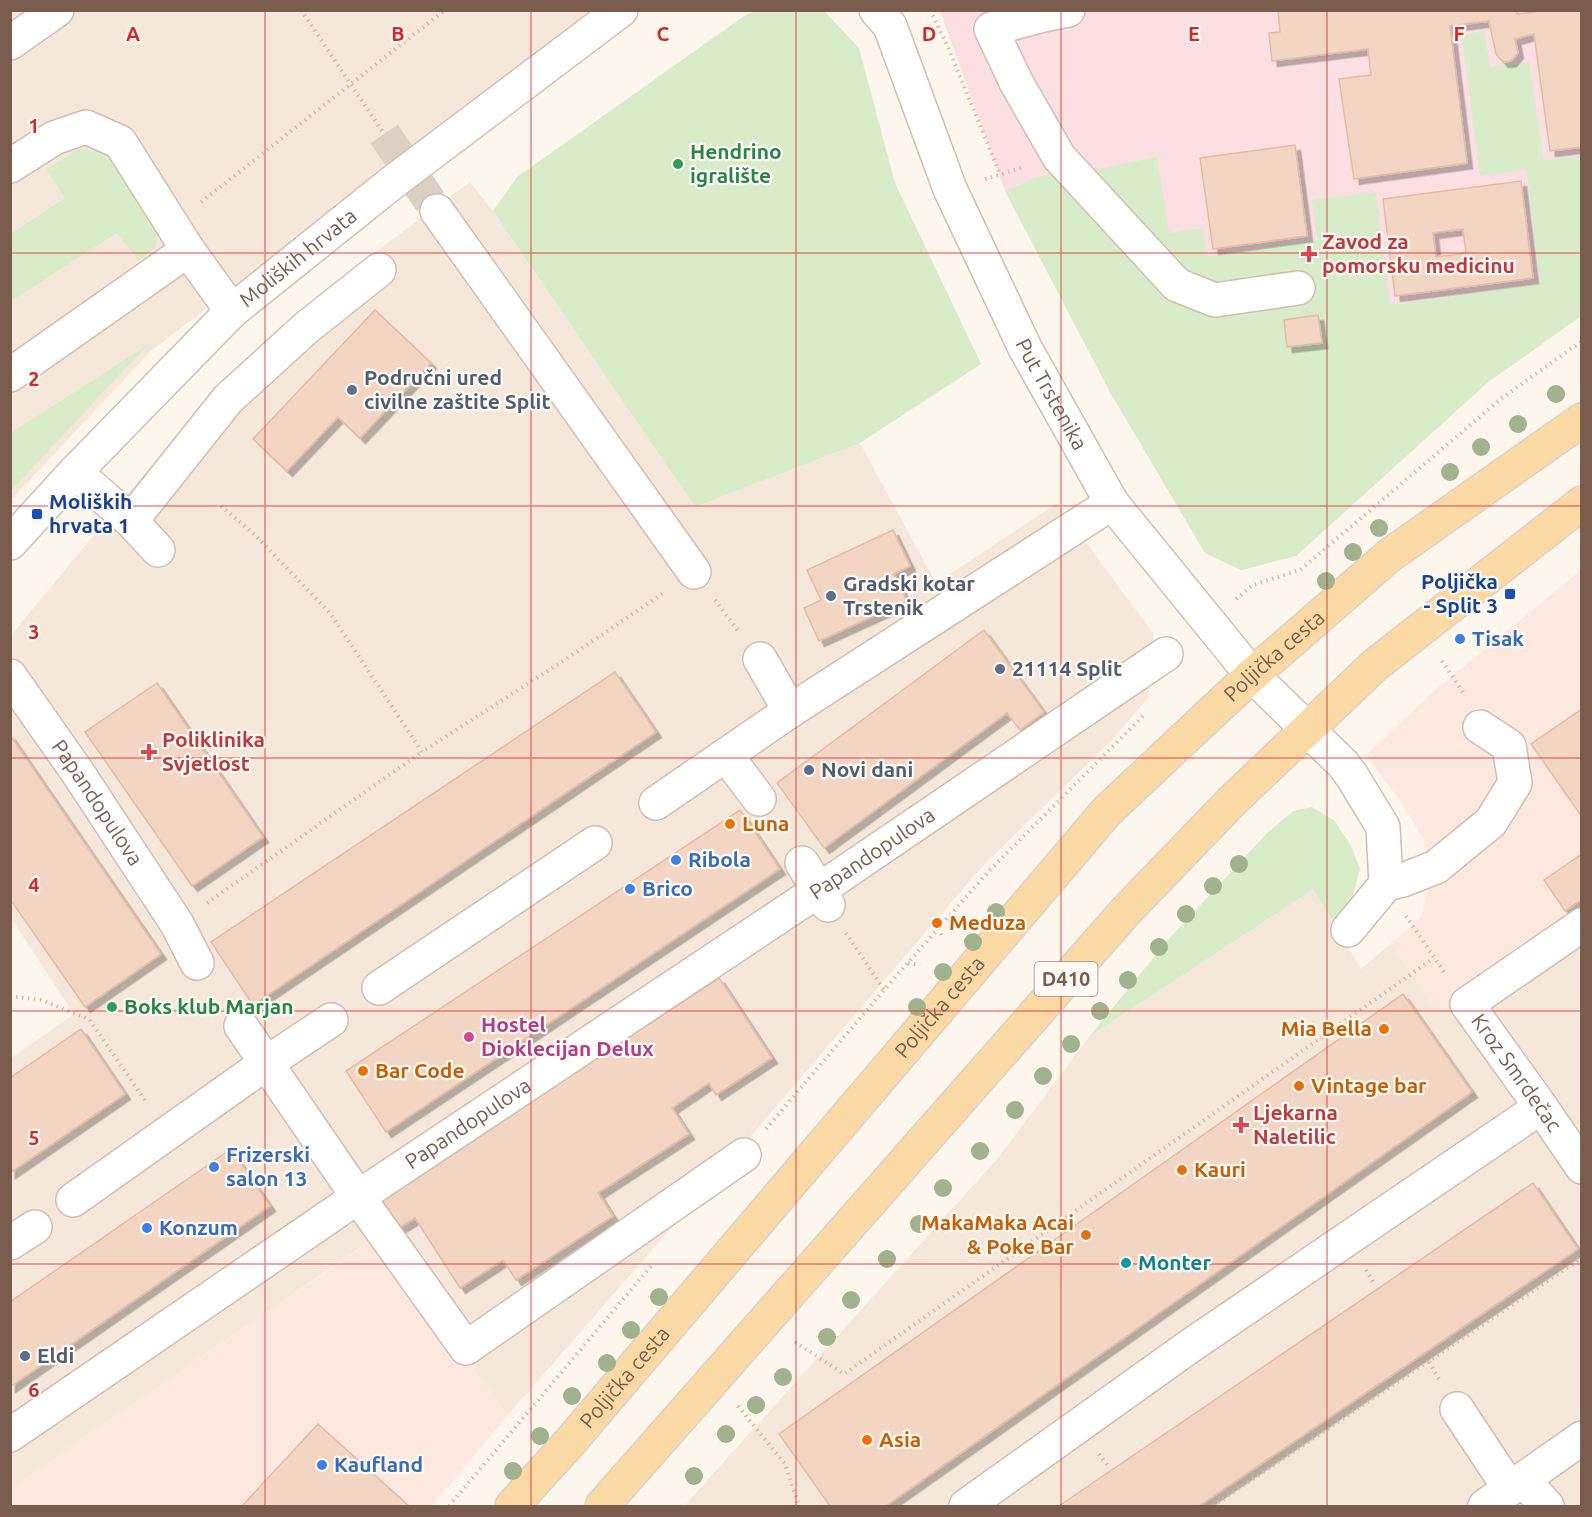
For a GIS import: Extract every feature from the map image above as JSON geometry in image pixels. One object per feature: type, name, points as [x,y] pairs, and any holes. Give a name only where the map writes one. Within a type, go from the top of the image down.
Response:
[{"type":"main road","name":"Poljička cesta","points":[[512,1506],[570,1442],[1107,812],[1252,675],[1390,555],[1581,420]]},
{"type":"main road","name":"D410","points":[[602,1506],[1126,911],[1232,801],[1375,665],[1581,503]]},
{"type":"street","points":[[10,44],[57,10]]},
{"type":"street","name":"Moliških hrvata","points":[[10,543],[75,472],[232,311],[393,182],[621,10]]},
{"type":"street","name":"Put Trstenika","points":[[876,10],[890,26],[950,189],[1026,348],[1112,503],[1252,675],[1352,776],[1383,827],[1386,884]]},
{"type":"street","points":[[1051,12],[992,28],[1016,82],[1059,157],[1177,285],[1215,300],[1298,288]]},
{"type":"street","points":[[10,166],[54,138],[86,127],[120,142],[180,237],[232,311]]},
{"type":"street","points":[[437,211],[694,572]]},
{"type":"street","points":[[10,375],[180,237]]},
{"type":"street","points":[[131,521],[228,399],[306,328],[379,270]]},
{"type":"street","points":[[75,472],[131,521],[158,550]]},
{"type":"street","points":[[656,803],[790,711],[1112,503]]},
{"type":"street","name":"Papandopulova","points":[[10,1435],[358,1197],[824,898],[1166,654]]},
{"type":"street","points":[[760,659],[790,711]]},
{"type":"street","name":"Papandopulova","points":[[10,676],[78,773],[177,924],[197,963]]},
{"type":"street","points":[[1348,930],[1386,884],[1436,867],[1491,822],[1515,783],[1509,746],[1475,715]]},
{"type":"street","points":[[726,755],[759,799]]},
{"type":"street","points":[[379,988],[595,843]]},
{"type":"street","points":[[802,863],[824,898]]},
{"type":"street","name":"Kroz Smrdečac","points":[[1581,925],[1467,1004],[1581,1167]]},
{"type":"street","points":[[73,1200],[331,1020]]},
{"type":"street","points":[[241,1026],[265,1064],[466,1348],[744,1155]]},
{"type":"street","points":[[966,1506],[1190,1346],[1541,1107]]},
{"type":"street","points":[[1457,1409],[1506,1492],[1547,1506]]},
{"type":"street","points":[[1506,1492],[1581,1438]]},
{"type":"path","points":[[301,10],[384,134]]},
{"type":"path","points":[[180,237],[350,85],[445,10]]},
{"type":"path","points":[[930,10],[947,45],[1000,174]]},
{"type":"path","points":[[950,189],[1059,157]]},
{"type":"path","points":[[1230,603],[1253,585],[1300,570],[1502,398],[1581,341]]},
{"type":"path","points":[[221,506],[255,535],[330,613],[422,752]]},
{"type":"path","points":[[177,924],[422,752],[566,660],[694,572],[760,659]]},
{"type":"path","points":[[1442,661],[1475,715]]},
{"type":"path","points":[[744,1155],[988,872],[1151,709]]},
{"type":"path","points":[[824,898],[884,990]]},
{"type":"path","points":[[939,928],[943,939]]},
{"type":"path","points":[[1419,938],[1467,1004]]},
{"type":"path","points":[[795,1342],[844,1374],[1434,958]]},
{"type":"path","points":[[908,963],[920,965]]},
{"type":"path","points":[[10,996],[41,1000],[89,1019],[168,1134]]},
{"type":"path","points":[[1213,1506],[1581,1258]]},
{"type":"path","points":[[449,1506],[654,1263]]},
{"type":"path","points":[[738,1406],[784,1464],[799,1506]]},
{"type":"shaded area","points":[[11,11],[594,11],[151,351],[11,500]]},
{"type":"shaded area","name":"Zavod za pomorsku medicinu","points":[[940,11],[1581,11],[1581,316],[1487,383],[1296,556],[1241,570],[1205,553],[1110,392],[1005,191]]},
{"type":"shaded area","points":[[470,182],[493,211],[695,507],[860,443],[936,583],[1057,503],[1153,633],[1157,665],[1147,699],[1113,739],[980,869],[508,1415],[374,1238],[11,1488],[10,1059],[74,1014],[11,918],[11,635],[184,426],[347,273]]},
{"type":"shaded area","points":[[1581,570],[1581,913],[1438,1013],[1391,943],[1421,917],[1431,879],[1424,840],[1401,802],[1366,755],[1434,691]]},
{"type":"shaded area","points":[[1313,888],[1361,969],[1391,943],[1438,1012],[1581,913],[1581,1506],[684,1506],[998,1158],[1089,1037]]},
{"type":"shaded area","points":[[375,1238],[508,1415],[432,1506],[11,1506],[10,1488]]},
{"type":"green space","points":[[755,11],[824,11],[859,48],[895,183],[981,364],[860,443],[695,507],[493,211],[517,177],[744,16]]},
{"type":"green space","points":[[1484,30],[1490,67],[1529,62],[1544,160],[1581,156],[1581,316],[1487,383],[1296,556],[1241,570],[1205,553],[1110,392],[1005,191],[1037,177],[1097,169],[1157,157],[1169,233],[1203,228],[1206,257],[1317,240],[1312,200],[1376,192],[1390,305],[1540,284],[1527,170],[1480,176],[1462,36]]},
{"type":"green space","points":[[79,149],[97,151],[109,156],[157,231],[155,247],[139,261],[117,233],[11,301],[11,234],[65,198],[46,169]]},
{"type":"green space","points":[[146,346],[11,491],[11,433]]},
{"type":"green space","points":[[1312,807],[1335,821],[1351,846],[1360,869],[1352,899],[1334,923],[1313,889],[1089,1037],[1167,941],[1267,833],[1293,811]]},
{"type":"building","points":[[1278,10],[1517,10],[1517,14],[1535,12],[1535,10],[1582,10],[1582,147],[1550,151],[1534,34],[1515,39],[1518,53],[1511,61],[1503,62],[1496,54],[1489,21],[1450,26],[1467,163],[1354,179],[1339,79],[1371,75],[1368,49],[1272,61],[1269,33],[1280,32]]},
{"type":"building","points":[[1295,145],[1307,236],[1213,249],[1200,158]]},
{"type":"building","points":[[1521,181],[1533,278],[1395,296],[1383,199]],"holes":[[[1463,229],[1466,253],[1436,257],[1433,233]]]},
{"type":"building","name":"Područni ured civilne zaštite Split","points":[[375,310],[431,363],[360,438],[338,417],[287,471],[253,439]]},
{"type":"building","points":[[1318,315],[1322,343],[1287,347],[1284,320]]},
{"type":"building","points":[[893,530],[910,566],[894,574],[907,601],[819,641],[804,608],[821,600],[807,570]]},
{"type":"building","points":[[984,630],[1044,712],[1020,730],[1007,713],[824,848],[777,783]]},
{"type":"building","points":[[615,672],[656,732],[253,1005],[211,942]]},
{"type":"building","points":[[157,683],[263,837],[192,886],[85,732]]},
{"type":"building","points":[[1582,709],[1582,817],[1531,744]]},
{"type":"building","points":[[10,735],[161,954],[85,1007],[10,899]]},
{"type":"building","points":[[740,810],[780,869],[386,1132],[346,1071]]},
{"type":"building","points":[[1582,854],[1582,899],[1565,911],[1544,880]]},
{"type":"building","points":[[719,978],[772,1058],[716,1095],[709,1083],[672,1108],[689,1134],[598,1193],[613,1216],[516,1280],[503,1260],[460,1288],[415,1218],[399,1228],[381,1200]]},
{"type":"building","name":"Monter","points":[[1403,994],[1472,1092],[886,1506],[830,1506],[779,1434]]},
{"type":"building","points":[[81,1029],[125,1094],[10,1173],[10,1078]]},
{"type":"building","points":[[231,1149],[270,1206],[10,1387],[10,1302]]},
{"type":"building","points":[[1533,1183],[1578,1249],[1199,1506],[1059,1506]]},
{"type":"building","name":"Kaufland","points":[[318,1424],[409,1506],[242,1506]]},
{"type":"tunnel","points":[[384,134],[437,211]]},
{"type":"place","name":"Hendrino igralište","points":[[678,164]]},
{"type":"place","name":"Zavod za pomorsku medicinu","points":[[1309,254]]},
{"type":"place","name":"Područni ured civilne zaštite Split","points":[[352,390]]},
{"type":"place","name":"Moliških hrvata 1","points":[[37,514]]},
{"type":"place","name":"Poljička - Split 3","points":[[1510,594]]},
{"type":"place","name":"Gradski kotar Trstenik","points":[[831,596]]},
{"type":"place","name":"Tisak","points":[[1460,639]]},
{"type":"place","name":"21114 Split","points":[[1000,669]]},
{"type":"place","name":"Poliklinika Svjetlost","points":[[149,752]]},
{"type":"place","name":"Novi dani","points":[[809,770]]},
{"type":"place","name":"Luna","points":[[730,824]]},
{"type":"place","name":"Ribola","points":[[676,860]]},
{"type":"place","name":"Brico","points":[[630,889]]},
{"type":"place","name":"Meduza","points":[[937,923]]},
{"type":"place","name":"Boks klub Marjan","points":[[112,1007]]},
{"type":"place","name":"Mia Bella","points":[[1384,1029]]},
{"type":"place","name":"Hostel Dioklecijan Delux","points":[[469,1037]]},
{"type":"place","name":"Bar Code","points":[[363,1071]]},
{"type":"place","name":"Vintage bar","points":[[1299,1086]]},
{"type":"place","name":"Ljekarna Naletilic","points":[[1241,1125]]},
{"type":"place","name":"Frizerski salon 13","points":[[214,1167]]},
{"type":"place","name":"Kauri","points":[[1182,1170]]},
{"type":"place","name":"Konzum","points":[[147,1228]]},
{"type":"place","name":"MakaMaka Acai & Poke Bar","points":[[1086,1235]]},
{"type":"place","name":"Monter","points":[[1126,1263]]},
{"type":"place","name":"Eldi","points":[[25,1356]]},
{"type":"place","name":"Asia","points":[[867,1440]]},
{"type":"place","name":"Kaufland","points":[[322,1465]]}]
